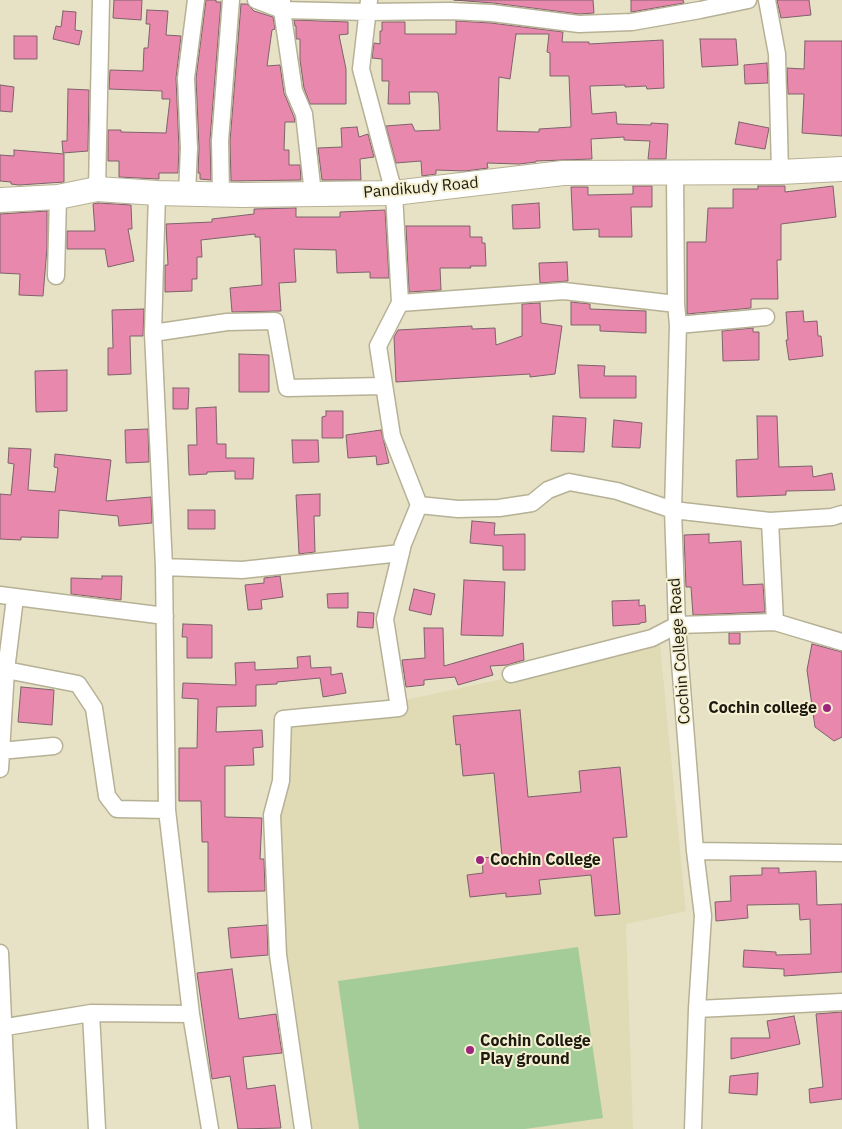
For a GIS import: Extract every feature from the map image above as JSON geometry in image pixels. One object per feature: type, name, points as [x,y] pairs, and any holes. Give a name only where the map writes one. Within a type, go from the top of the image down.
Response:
[{"type":"street","points":[[97,189],[101,0]]},
{"type":"street","points":[[187,194],[189,148],[186,78],[196,0]]},
{"type":"street","points":[[221,194],[221,132],[231,0]]},
{"type":"street","points":[[256,0],[282,5],[368,6],[492,13],[579,24],[632,22],[748,0]]},
{"type":"street","points":[[767,0],[778,54],[780,172]]},
{"type":"street","points":[[282,5],[294,91],[304,114],[313,194]]},
{"type":"street","points":[[303,1129],[278,956],[272,815],[281,781],[284,718],[399,708],[385,619],[401,553],[419,505],[392,436],[378,346],[400,303],[394,193],[360,69],[368,6]]},
{"type":"street","name":"Pandikudy Road","points":[[0,200],[58,197],[97,189],[187,194],[394,193],[563,173],[780,172],[842,168]]},
{"type":"street","name":"Cochin College Road","points":[[675,172],[676,304],[678,325],[673,510],[677,625],[703,916],[697,1009],[693,1129]]},
{"type":"street","points":[[157,193],[153,333],[166,616],[166,810],[191,1014],[210,1129]]},
{"type":"street","points":[[56,276],[58,197]]},
{"type":"street","points":[[400,303],[564,291],[676,304]]},
{"type":"street","points":[[678,325],[766,317]]},
{"type":"street","points":[[153,333],[227,322],[275,321],[287,388],[384,386]]},
{"type":"street","points":[[419,505],[491,508],[532,503],[548,490],[569,482],[617,490],[673,510],[770,521],[832,517],[842,514]]},
{"type":"street","points":[[770,521],[775,622]]},
{"type":"street","points":[[164,567],[242,570],[401,553]]},
{"type":"street","points":[[0,769],[8,597],[166,616]]},
{"type":"street","points":[[511,674],[652,638],[677,625],[775,622],[842,642]]},
{"type":"street","points":[[6,670],[78,684],[94,708],[107,796],[117,809],[166,810]]},
{"type":"street","points":[[0,751],[54,746]]},
{"type":"street","points":[[696,851],[842,854]]},
{"type":"street","points":[[0,953],[1,1028],[8,1129]]},
{"type":"street","points":[[697,1009],[842,1002]]},
{"type":"street","points":[[1,1028],[91,1013],[191,1014]]},
{"type":"street","points":[[91,1013],[97,1129]]},
{"type":"shaded area","name":"Cochin College","points":[[660,645],[686,911],[626,924],[633,1129],[308,1129],[284,956],[278,808],[291,728],[406,711],[405,700]]},
{"type":"green space","name":"Cochin College Play ground","points":[[578,947],[603,1118],[525,1129],[359,1129],[338,981]]},
{"type":"building","points":[[114,0],[142,0],[141,20],[113,18]]},
{"type":"building","points":[[206,0],[221,2],[210,140],[211,180],[200,179],[200,173],[198,173],[199,148],[196,78]]},
{"type":"building","points":[[454,0],[593,0],[594,13],[579,14]]},
{"type":"building","points":[[631,0],[683,0],[684,3],[631,12]]},
{"type":"building","points":[[777,0],[809,0],[811,15],[781,18]]},
{"type":"building","points":[[241,4],[247,4],[254,11],[273,17],[275,29],[272,30],[267,66],[280,65],[284,93],[295,122],[285,122],[284,150],[289,150],[289,165],[300,165],[301,180],[231,181],[230,141]]},
{"type":"building","points":[[147,10],[168,11],[166,35],[181,36],[176,78],[179,148],[178,173],[159,173],[159,179],[119,177],[119,161],[108,161],[108,130],[166,133],[170,99],[162,99],[162,91],[109,89],[110,70],[143,71],[144,48],[148,48],[150,24],[146,24]]},
{"type":"building","points":[[63,11],[76,12],[75,30],[82,31],[79,45],[53,39],[56,26],[61,27]]},
{"type":"building","points":[[294,20],[348,22],[348,34],[339,35],[346,69],[346,104],[310,104],[304,88],[300,60],[300,39],[296,39]]},
{"type":"building","points":[[456,21],[491,23],[563,32],[562,42],[589,42],[589,44],[663,40],[664,88],[647,89],[646,86],[625,87],[625,85],[590,86],[592,114],[616,112],[617,124],[668,124],[666,159],[648,159],[650,141],[624,140],[624,137],[591,139],[592,159],[536,161],[519,164],[487,163],[488,168],[465,171],[436,170],[436,174],[422,176],[421,161],[396,163],[386,126],[412,124],[415,131],[440,130],[438,93],[409,92],[410,104],[388,104],[389,81],[382,81],[382,59],[372,58],[374,43],[380,44],[382,22],[405,22],[405,34],[456,34]],"holes":[[[516,34],[549,34],[547,52],[550,53],[550,76],[569,76],[571,127],[539,129],[539,132],[497,131],[499,77],[510,79]]]},
{"type":"building","points":[[14,36],[37,36],[37,59],[14,59]]},
{"type":"building","points":[[700,39],[736,39],[738,65],[702,67]]},
{"type":"building","points":[[805,41],[842,41],[842,136],[802,133],[804,94],[788,94],[787,68],[804,69]]},
{"type":"building","points":[[767,63],[768,83],[745,84],[744,65]]},
{"type":"building","points":[[0,85],[14,87],[12,112],[0,111]]},
{"type":"building","points":[[68,89],[89,90],[88,151],[63,153],[62,141],[67,141]]},
{"type":"building","points":[[739,122],[769,128],[765,149],[735,144]]},
{"type":"building","points":[[357,127],[359,137],[368,134],[374,157],[360,159],[361,180],[322,180],[318,148],[342,147],[341,128]]},
{"type":"building","points":[[14,150],[64,154],[64,182],[19,185],[0,181],[0,155],[14,156]]},
{"type":"building","points":[[633,186],[652,186],[652,207],[631,207],[632,237],[599,237],[599,229],[573,230],[571,187],[588,187],[588,195],[633,194]]},
{"type":"building","points":[[758,186],[785,186],[785,192],[833,186],[836,217],[781,224],[781,260],[777,260],[778,299],[751,299],[751,308],[687,314],[687,242],[706,242],[708,208],[733,208],[733,189],[758,189]]},
{"type":"building","points":[[539,203],[540,228],[513,229],[512,205]]},
{"type":"building","points":[[93,204],[131,205],[132,229],[128,229],[134,261],[108,267],[105,249],[67,249],[67,231],[95,231]]},
{"type":"building","points":[[296,208],[296,217],[340,217],[340,212],[385,210],[389,278],[370,278],[370,272],[337,273],[336,250],[294,249],[296,282],[279,283],[281,311],[232,312],[230,288],[262,285],[260,237],[255,237],[255,234],[201,240],[202,257],[197,257],[197,279],[192,279],[192,291],[165,292],[165,265],[168,265],[166,224],[212,222],[212,219],[254,214],[254,209]]},
{"type":"building","points":[[47,211],[47,248],[43,296],[19,295],[20,274],[0,273],[0,214]]},
{"type":"building","points":[[406,226],[470,226],[470,237],[482,237],[482,243],[485,243],[486,266],[440,268],[441,290],[409,292]]},
{"type":"building","points":[[567,262],[568,281],[540,283],[539,263]]},
{"type":"building","points":[[571,302],[590,304],[590,309],[646,311],[646,333],[600,331],[600,325],[571,325]]},
{"type":"building","points":[[540,303],[541,323],[562,326],[555,374],[530,377],[530,374],[396,382],[394,337],[398,330],[472,326],[472,329],[495,328],[496,345],[522,336],[522,304]]},
{"type":"building","points":[[144,309],[143,336],[130,336],[131,374],[108,375],[108,348],[113,348],[112,310]]},
{"type":"building","points":[[803,311],[804,322],[817,321],[818,336],[821,336],[823,356],[789,360],[786,340],[788,340],[786,312]]},
{"type":"building","points":[[753,328],[753,332],[759,332],[759,360],[723,361],[722,331]]},
{"type":"building","points":[[239,354],[269,355],[269,392],[239,392]]},
{"type":"building","points":[[578,365],[605,366],[604,376],[636,376],[636,398],[580,398]]},
{"type":"building","points":[[67,370],[67,411],[36,412],[35,371]]},
{"type":"building","points":[[173,388],[189,388],[188,409],[173,409]]},
{"type":"building","points":[[216,407],[217,444],[226,444],[226,458],[254,458],[253,479],[235,479],[235,471],[189,475],[188,445],[197,445],[196,408]]},
{"type":"building","points":[[326,411],[343,411],[343,438],[322,438],[322,417],[326,416]]},
{"type":"building","points":[[553,416],[586,418],[584,452],[551,451]]},
{"type":"building","points":[[757,416],[777,416],[779,467],[812,466],[813,477],[832,473],[835,490],[786,491],[786,495],[737,497],[736,460],[758,459]]},
{"type":"building","points":[[614,420],[642,423],[640,448],[612,447]]},
{"type":"building","points":[[148,429],[149,462],[126,463],[125,430]]},
{"type":"building","points":[[381,430],[389,463],[377,465],[376,456],[348,458],[346,435]]},
{"type":"building","points":[[292,440],[318,440],[319,462],[293,463]]},
{"type":"building","points":[[9,448],[31,449],[28,490],[55,492],[58,468],[54,467],[55,454],[111,460],[106,501],[151,497],[152,523],[119,526],[118,516],[59,510],[58,538],[21,537],[21,540],[0,539],[0,494],[11,495],[14,464],[8,463]]},
{"type":"building","points":[[320,494],[320,516],[314,516],[315,552],[299,554],[296,495]]},
{"type":"building","points":[[188,510],[215,510],[215,529],[188,529]]},
{"type":"building","points":[[472,521],[495,523],[494,535],[525,534],[525,570],[503,570],[503,546],[470,543]]},
{"type":"building","points":[[709,534],[709,543],[741,541],[743,585],[763,584],[765,612],[693,615],[691,587],[686,587],[684,535]]},
{"type":"building","points":[[102,576],[122,576],[121,600],[71,594],[71,578],[102,579]]},
{"type":"building","points":[[280,576],[283,597],[261,600],[262,609],[248,610],[245,585],[264,583],[264,578]]},
{"type":"building","points":[[464,580],[505,582],[503,636],[461,635]]},
{"type":"building","points":[[414,589],[435,594],[431,615],[409,610]]},
{"type":"building","points":[[348,593],[348,608],[328,608],[327,594]]},
{"type":"building","points":[[639,600],[639,606],[645,605],[646,622],[613,626],[612,601]]},
{"type":"building","points":[[358,612],[374,613],[373,628],[357,627]]},
{"type":"building","points":[[183,624],[212,625],[212,658],[187,658],[187,637],[182,637]]},
{"type":"building","points":[[424,628],[443,628],[444,666],[523,643],[524,660],[507,665],[490,666],[493,675],[458,685],[455,677],[424,680],[424,685],[406,687],[402,660],[425,658]]},
{"type":"building","points":[[729,633],[740,633],[740,644],[729,644]]},
{"type":"building","name":"Cochin college","points":[[812,644],[842,652],[842,737],[834,741],[815,727],[807,670]]},
{"type":"building","points":[[310,656],[311,668],[331,667],[331,675],[342,673],[346,693],[323,697],[320,678],[277,682],[277,684],[256,685],[256,706],[217,707],[216,732],[262,730],[263,747],[253,748],[254,765],[225,766],[225,817],[262,818],[260,859],[264,859],[265,891],[208,892],[208,842],[202,842],[201,801],[179,801],[179,748],[197,748],[198,699],[182,698],[183,683],[236,685],[235,663],[255,662],[255,670],[298,668],[297,657]]},
{"type":"building","points":[[21,687],[54,690],[52,725],[18,722]]},
{"type":"building","points":[[520,710],[528,797],[581,792],[579,771],[620,767],[627,837],[613,838],[620,914],[595,916],[591,875],[539,880],[541,894],[506,897],[506,893],[470,897],[467,875],[483,873],[482,858],[502,856],[494,773],[463,776],[460,744],[456,745],[453,716]]},
{"type":"building","points":[[762,868],[779,868],[779,873],[816,871],[817,905],[842,904],[842,972],[784,976],[784,969],[743,967],[744,950],[776,952],[776,955],[811,954],[810,919],[800,920],[799,904],[747,905],[748,918],[716,921],[715,902],[731,901],[730,876],[762,875]]},
{"type":"building","points":[[267,925],[268,955],[231,958],[228,928]]},
{"type":"building","points":[[232,969],[239,1019],[276,1014],[282,1053],[243,1057],[247,1089],[275,1085],[281,1128],[238,1129],[230,1076],[212,1079],[197,973]]},
{"type":"building","points":[[842,1012],[842,1099],[810,1103],[809,1089],[823,1087],[816,1014]]},
{"type":"building","points":[[794,1016],[800,1044],[731,1059],[731,1038],[770,1038],[767,1021]]},
{"type":"building","points":[[758,1073],[757,1095],[729,1093],[730,1076]]},
{"type":"place","name":"Cochin college","points":[[827,708]]},
{"type":"place","name":"Cochin College","points":[[480,860]]},
{"type":"place","name":"Cochin College Play ground","points":[[470,1050]]}]
